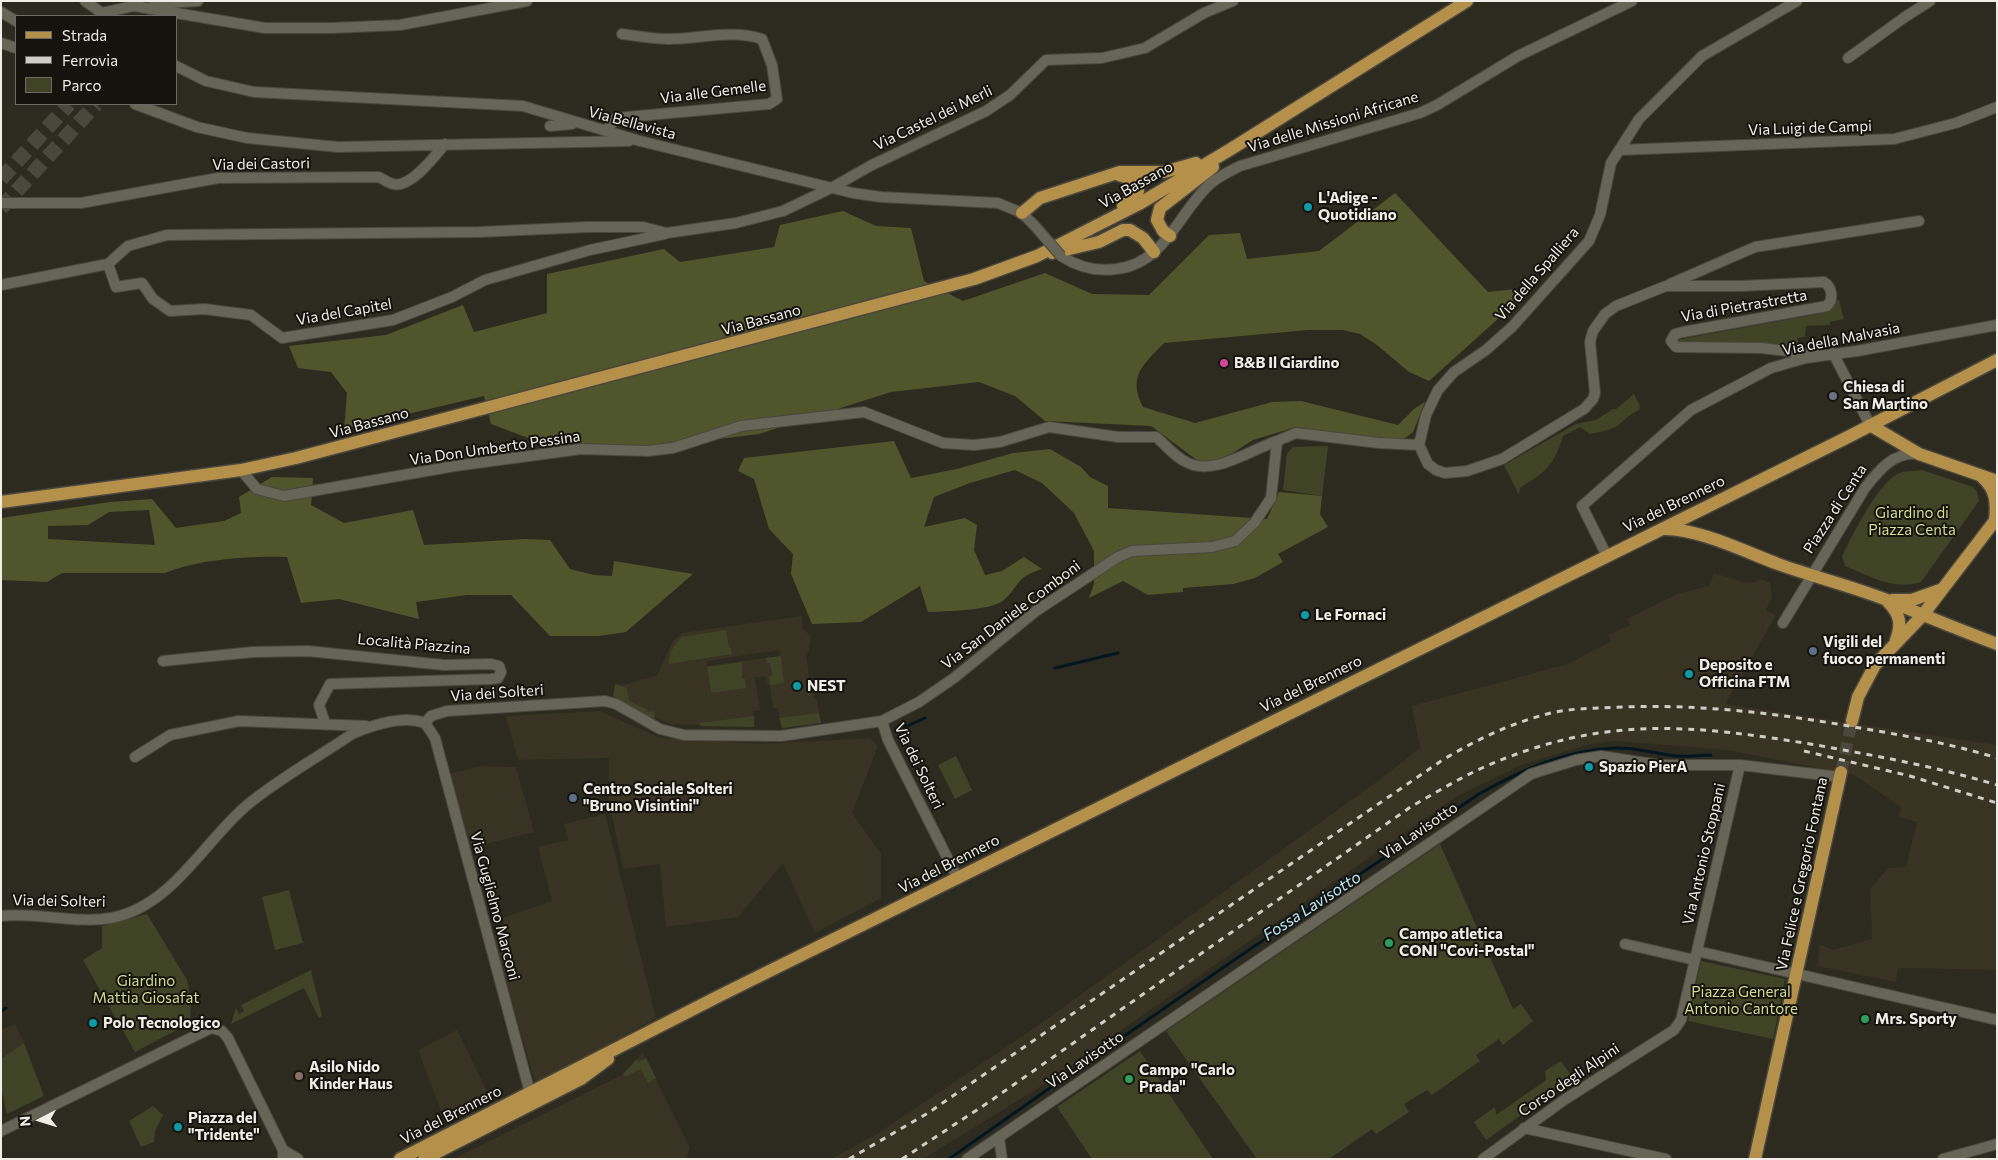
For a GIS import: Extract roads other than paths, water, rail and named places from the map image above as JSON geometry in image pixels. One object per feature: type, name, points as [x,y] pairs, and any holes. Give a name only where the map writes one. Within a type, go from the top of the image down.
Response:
[{"type":"main road","name":"Via Bassano","points":[[1,502],[241,470],[296,458],[876,307],[974,279],[1037,256],[1139,204],[1466,1]]},
{"type":"main road","points":[[1022,213],[1040,198],[1120,172],[1164,172],[1182,168],[1230,149]]},
{"type":"main road","points":[[1170,236],[1163,231],[1157,220],[1160,208],[1218,164],[1230,149]]},
{"type":"main road","points":[[1037,256],[1090,223],[1132,200],[1138,191],[1134,180],[1114,175]]},
{"type":"main road","points":[[1037,256],[1080,248],[1130,230],[1143,238],[1154,252]]},
{"type":"main road","name":"Via del Brennero","points":[[424,1159],[517,1106],[528,1086],[545,1084],[1997,360]]},
{"type":"main road","name":"Piazza di Centa","points":[[1870,425],[1919,454],[1997,481]]},
{"type":"main road","points":[[1852,720],[1866,680],[1895,642],[1922,616],[1996,519],[1993,491],[1984,478],[1973,472]]},
{"type":"main road","points":[[1699,535],[1695,523],[1702,508]]},
{"type":"main road","points":[[1660,529],[1677,528],[1811,576]]},
{"type":"main road","name":"Piazza di Centa","points":[[1811,576],[1886,600],[1922,616],[1997,644]]},
{"type":"main road","points":[[1886,600],[1912,600],[1942,590]]},
{"type":"main road","points":[[1886,600],[1897,612],[1899,619],[1900,629],[1895,642]]},
{"type":"main road","name":"Via Felice e Gregorio Fontana","points":[[1755,1159],[1841,774]]},
{"type":"main road","name":"Via del Brennero","points":[[400,1159],[581,1079],[640,1036]]},
{"type":"street","points":[[85,1],[103,14],[134,6],[198,1]]},
{"type":"street","points":[[134,6],[265,28],[332,28],[400,25],[527,1]]},
{"type":"street","name":"Via Castel dei Merli","points":[[833,187],[872,165],[986,111],[1010,95],[1046,60],[1102,58],[1145,48],[1204,12],[1233,1]]},
{"type":"street","name":"Via delle Missioni Africane","points":[[1061,256],[1080,266],[1111,270],[1132,265],[1154,252],[1170,236],[1202,192],[1223,174],[1240,166],[1420,113],[1518,56],[1632,1]]},
{"type":"street","name":"Via della Spalliera","points":[[1419,445],[1426,415],[1438,390],[1454,372],[1486,350],[1512,327],[1589,241],[1600,215],[1609,169],[1638,119],[1702,56],[1797,1]]},
{"type":"street","points":[[1848,58],[1930,1]]},
{"type":"street","points":[[1,12],[15,20]]},
{"type":"street","name":"Via alle Gemelle","points":[[606,131],[616,118],[769,104],[777,99],[772,65],[762,39],[748,35],[706,35],[668,39],[622,34]]},
{"type":"street","points":[[1,43],[15,48]]},
{"type":"street","name":"Via Bellavista","points":[[178,67],[206,80],[254,92],[523,106],[640,141],[853,193],[881,197],[998,203],[1022,213],[1061,256]]},
{"type":"street","name":"Via dei Castori","points":[[138,105],[197,127],[247,138],[338,147],[640,141]]},
{"type":"street","name":"Via Luigi de Campi","points":[[1619,150],[1894,139],[1956,123],[1997,107]]},
{"type":"street","points":[[550,126],[578,123]]},
{"type":"street","name":"Via dei Castori","points":[[1,203],[81,203],[218,178],[379,177],[394,184],[404,184],[421,171],[445,144]]},
{"type":"street","name":"Via del Capitel","points":[[667,233],[643,227],[588,227],[479,232],[167,235],[128,246],[108,264],[116,287],[142,283],[153,299],[170,311],[204,309],[251,315],[282,338],[393,320],[452,297],[485,280],[590,250],[667,233],[736,224],[783,211],[833,187]]},
{"type":"street","name":"Via di Pietrastretta","points":[[1419,445],[1428,464],[1436,470],[1455,472],[1486,466],[1584,409],[1593,399],[1594,386],[1590,342],[1593,331],[1605,314],[1616,306],[1755,247],[1919,221]]},
{"type":"street","points":[[1,285],[108,264]]},
{"type":"street","name":"Via di Pietrastretta","points":[[1666,286],[1741,286],[1824,282],[1829,286],[1831,294],[1830,302],[1826,306],[1683,332],[1675,334],[1671,341],[1676,347],[1761,348],[1828,354]]},
{"type":"street","name":"Via della Malvasia","points":[[1607,556],[1582,506],[1661,435],[1702,403],[1771,368],[1828,354],[1857,351],[1997,324]]},
{"type":"street","points":[[1828,354],[1870,425]]},
{"type":"street","name":"Via Don Umberto Pessina","points":[[241,470],[257,489],[284,496],[455,466],[581,449],[648,451],[673,448],[741,426],[864,412],[943,442],[974,445],[1000,442],[1049,427],[1118,437],[1156,437],[1184,462],[1196,467],[1237,459],[1258,447],[1277,442]]},
{"type":"street","points":[[1277,442],[1296,433],[1379,443],[1419,445]]},
{"type":"street","name":"Via San Daniele Comboni","points":[[882,721],[913,705],[940,687],[1036,611],[1118,557],[1132,551],[1212,547],[1235,541],[1255,522],[1271,498],[1277,442]]},
{"type":"street","name":"Piazza di Centa","points":[[1811,576],[1875,475],[1898,456],[1905,453],[1919,454]]},
{"type":"street","points":[[1783,623],[1811,576]]},
{"type":"street","name":"Località Piazzina","points":[[163,661],[253,652],[308,650],[444,665],[491,664],[499,666],[501,672],[498,678],[491,679],[330,684],[320,705],[325,723]]},
{"type":"street","name":"Via dei Solteri","points":[[1,916],[32,915],[87,920],[112,918],[137,909],[160,893],[186,870],[245,807],[352,734],[370,726],[415,720],[424,723],[431,716],[447,711],[605,701],[616,704],[660,729],[684,735],[781,736],[882,721],[888,740],[958,879]]},
{"type":"street","points":[[135,757],[170,735],[202,727],[240,721],[370,726]]},
{"type":"street","name":"Via Guglielmo Marconi","points":[[424,723],[435,738],[528,1086]]},
{"type":"street","name":"Via Lavisotto","points":[[967,1159],[1531,774],[1576,760],[1601,756],[1659,765],[1740,765],[1841,774]]},
{"type":"street","name":"Via Antonio Stoppani","points":[[1696,956],[1740,765]]},
{"type":"street","points":[[1624,944],[1797,974],[1997,1020]]},
{"type":"street","name":"Corso degli Alpini","points":[[1483,1159],[1564,1100],[1674,1030],[1681,1020],[1696,956]]},
{"type":"street","points":[[1,1130],[211,1028],[222,1031],[228,1038],[283,1154],[298,1159]]},
{"type":"street","points":[[1524,1128],[1628,1155],[1666,1159]]},
{"type":"street","points":[[999,1137],[1002,1159]]},
{"type":"street","points":[[1944,1159],[1997,1144]]},
{"type":"waterway","points":[[1055,668],[1118,653]]},
{"type":"waterway","points":[[905,727],[925,718]]},
{"type":"waterway","name":"Fossa Lavisotto","points":[[949,1159],[1279,929],[1495,785],[1528,769],[1561,757],[1597,750],[1623,748],[1676,756],[1711,755]]},
{"type":"waterway","points":[[1,1011],[6,1008]]},
{"type":"tunnel","points":[[150,15],[162,1]]},
{"type":"tunnel","points":[[1,179],[68,105]]},
{"type":"tunnel","points":[[1,208],[95,105]]},
{"type":"tunnel","points":[[1841,772],[1852,721]]},
{"type":"railway","points":[[849,1159],[928,1113],[1441,761],[1468,745],[1510,726],[1555,712],[1580,709],[1653,706],[1683,707],[1801,718],[1912,737],[1997,758]]},
{"type":"railway","points":[[902,1159],[989,1102],[1412,806],[1473,772],[1525,751],[1567,739],[1607,732],[1687,729],[1728,732],[1816,745],[1930,767],[1997,785]]},
{"type":"railway","points":[[1804,751],[1910,776],[1997,803]]},
{"type":"place","name":"L'Adige - Quotidiano","points":[[1308,207]]},
{"type":"place","name":"B&B Il Giardino","points":[[1224,363]]},
{"type":"place","name":"Chiesa di San Martino","points":[[1833,396]]},
{"type":"place","name":"Le Fornaci","points":[[1305,615]]},
{"type":"place","name":"Vigili del fuoco permanenti","points":[[1813,651]]},
{"type":"place","name":"Deposito e Officina FTM","points":[[1689,674]]},
{"type":"place","name":"NEST","points":[[797,686]]},
{"type":"place","name":"Spazio PierA","points":[[1589,767]]},
{"type":"place","name":"Centro Sociale Solteri \"Bruno Visintini\"","points":[[573,798]]},
{"type":"place","name":"Campo atletica CONI \"Covi-Postal\"","points":[[1389,943]]},
{"type":"place","name":"Mrs. Sporty","points":[[1865,1019]]},
{"type":"place","name":"Polo Tecnologico","points":[[93,1023]]},
{"type":"place","name":"Asilo Nido Kinder Haus","points":[[299,1076]]},
{"type":"place","name":"Campo \"Carlo Prada\"","points":[[1129,1079]]},
{"type":"place","name":"Piazza del \"Tridente\"","points":[[178,1127]]},
{"type":"park label","name":"Giardino di Piazza Centa","points":[[1912,522]]},
{"type":"park label","name":"Giardino Mattia Giosafat","points":[[146,990]]},
{"type":"park label","name":"Piazza General Antonio Cantore","points":[[1741,1000]]}]
